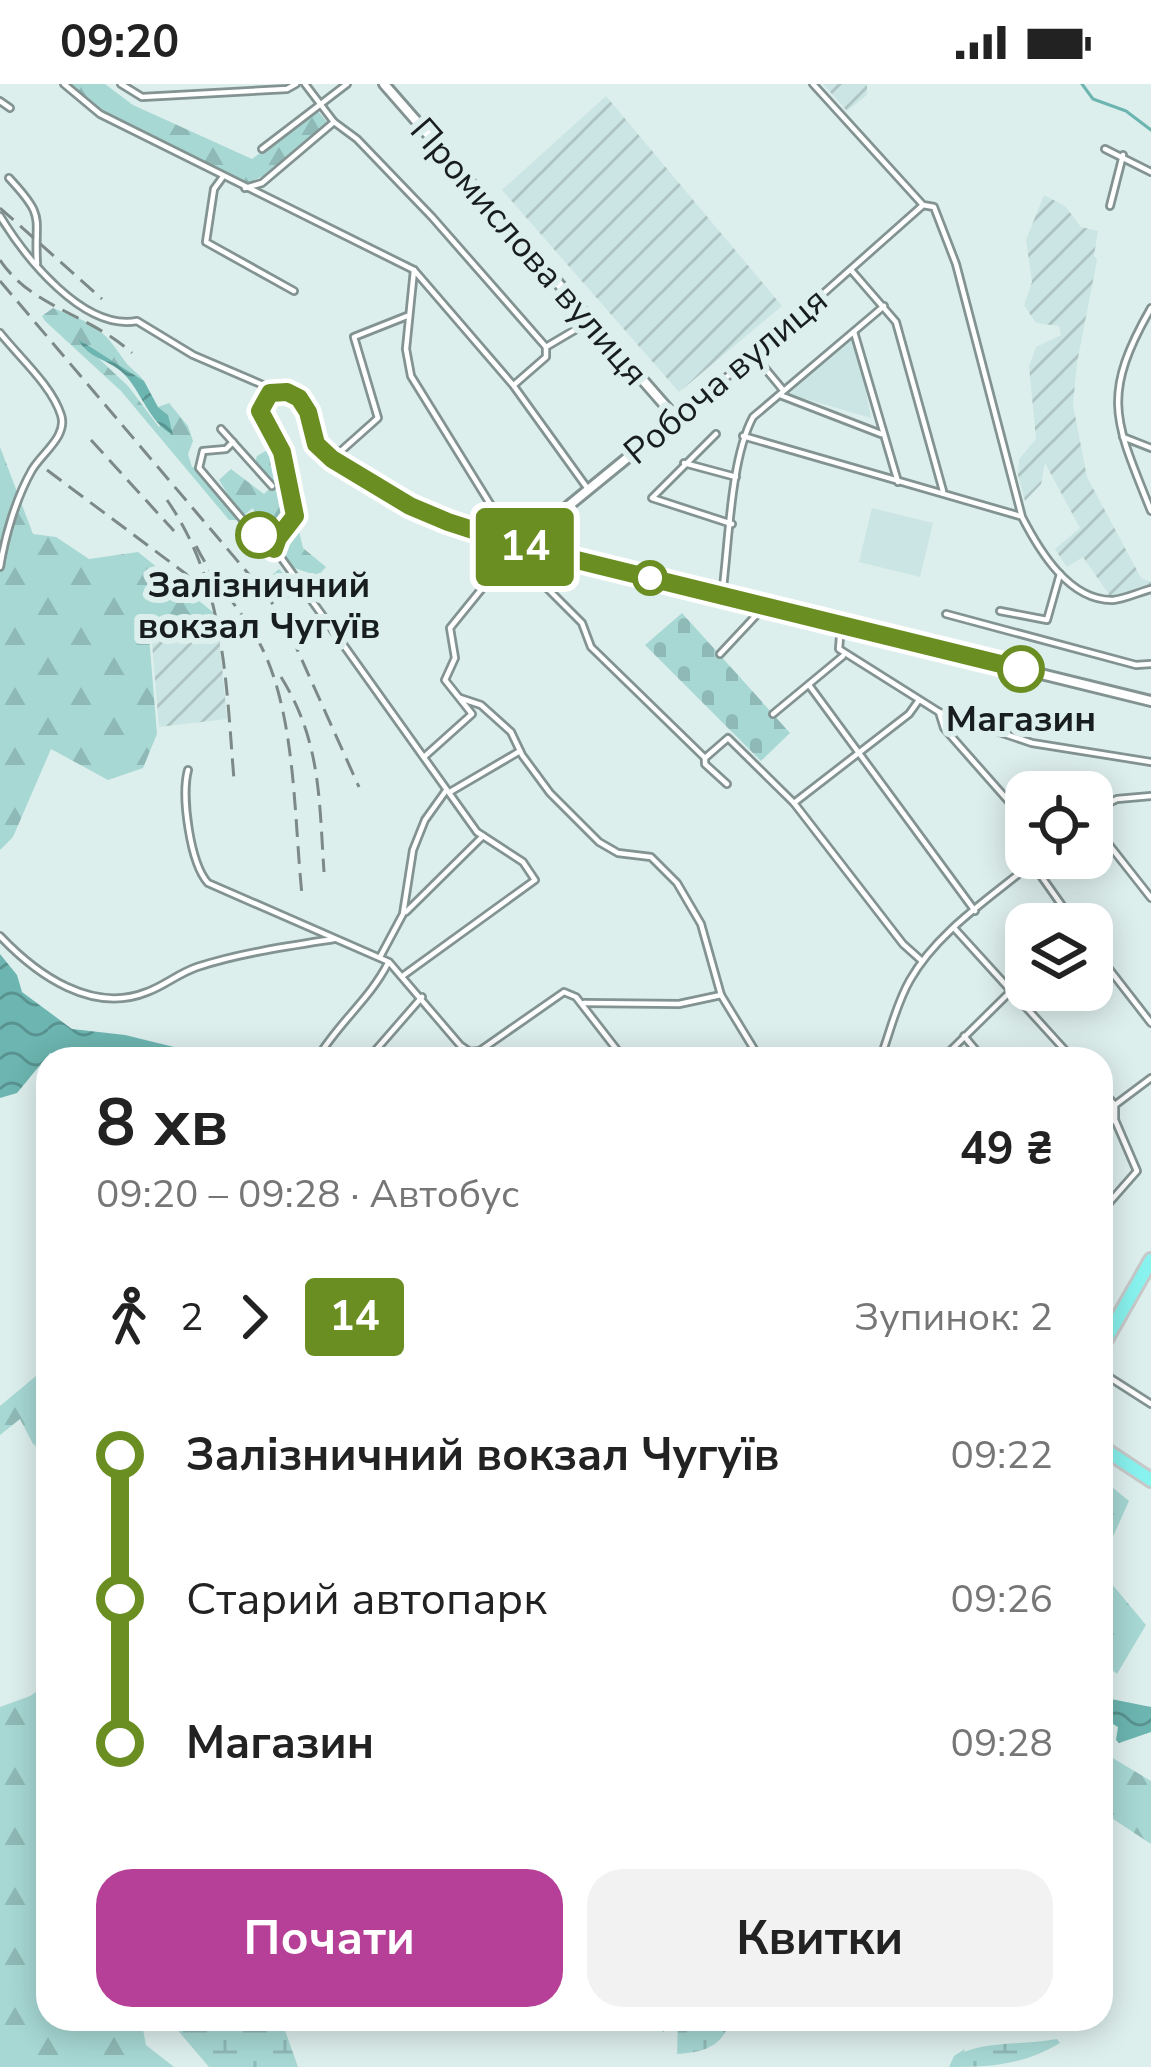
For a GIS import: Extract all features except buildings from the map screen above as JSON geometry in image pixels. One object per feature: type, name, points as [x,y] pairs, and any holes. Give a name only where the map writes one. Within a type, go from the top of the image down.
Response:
[{"type":"main road","points":[[1113,1326],[1151,1260]]},
{"type":"main road","points":[[1113,1455],[1151,1480]]},
{"type":"street","points":[[64,84],[91,109],[414,270],[513,386],[588,489]]},
{"type":"street","points":[[122,84],[142,97],[287,89],[296,84]]},
{"type":"street","points":[[305,84],[334,122],[432,217],[547,347],[546,356],[513,386]]},
{"type":"street","points":[[262,149],[346,84]]},
{"type":"street","name":"Промислова вулиця","points":[[384,84],[676,418]]},
{"type":"street","points":[[813,84],[923,205],[934,207],[939,215],[1022,517],[1038,549],[1060,574],[1109,600],[1151,589]]},
{"type":"street","points":[[0,100],[10,108]]},
{"type":"street","points":[[245,188],[262,183],[334,122]]},
{"type":"street","points":[[1106,148],[1151,172]]},
{"type":"street","points":[[1110,206],[1123,155]]},
{"type":"street","points":[[223,177],[214,189],[206,242],[294,291]]},
{"type":"street","points":[[9,178],[33,205],[39,232],[37,266]]},
{"type":"street","points":[[261,196],[262,183]]},
{"type":"street","name":"Робоча вулиця","points":[[527,550],[561,512],[754,355],[923,205]]},
{"type":"street","points":[[0,216],[37,266],[101,320],[137,321],[193,355],[294,395],[304,404],[313,438],[332,459],[410,506],[527,550],[1151,700]]},
{"type":"street","points":[[414,270],[406,349],[411,376],[497,514],[497,539]]},
{"type":"street","points":[[851,270],[896,322],[944,491]]},
{"type":"street","points":[[722,595],[743,436],[753,418],[884,306]]},
{"type":"street","points":[[1151,308],[1124,356],[1118,404],[1123,436],[1151,511]]},
{"type":"street","points":[[332,459],[378,418],[354,337],[407,316]]},
{"type":"street","points":[[547,347],[590,321]]},
{"type":"street","points":[[854,332],[898,482]]},
{"type":"street","points":[[0,333],[63,420],[61,433],[32,471],[0,567]]},
{"type":"street","points":[[754,355],[782,392],[881,434]]},
{"type":"street","points":[[274,549],[293,520],[295,508],[282,452],[260,411],[265,398],[277,391]]},
{"type":"street","points":[[221,429],[272,486]]},
{"type":"street","points":[[716,434],[652,498],[732,524]]},
{"type":"street","points":[[743,436],[1022,517]]},
{"type":"street","points":[[1123,436],[1151,448]]},
{"type":"street","points":[[233,442],[226,449],[203,451],[199,468],[274,549],[483,836],[523,862],[534,881],[404,975]]},
{"type":"street","points":[[684,463],[736,477]]},
{"type":"street","points":[[424,758],[472,714],[445,680],[455,658],[450,628],[510,554],[527,550]]},
{"type":"street","points":[[527,550],[524,564],[582,622],[591,647],[727,784]]},
{"type":"street","points":[[1000,610],[1047,620],[1060,574]]},
{"type":"street","points":[[720,654],[764,607]]},
{"type":"street","points":[[946,614],[1136,665],[1151,664]]},
{"type":"street","points":[[842,625],[836,642],[845,655],[939,712],[1032,743],[1151,762]]},
{"type":"street","points":[[773,714],[845,655]]},
{"type":"street","points":[[809,685],[975,911]]},
{"type":"street","points":[[460,698],[481,705],[511,732],[550,793],[599,842],[618,853],[651,857],[677,883],[701,924],[721,995],[753,1047]]},
{"type":"street","points":[[794,803],[909,714],[919,700]]},
{"type":"street","points":[[939,712],[944,728],[1005,797]]},
{"type":"street","points":[[705,758],[728,739],[794,803],[903,944],[922,961]]},
{"type":"street","points":[[403,914],[413,850],[425,820],[447,791],[520,752]]},
{"type":"street","points":[[188,770],[185,781],[196,866],[208,883],[389,962],[463,1047]]},
{"type":"street","points":[[1113,802],[1151,796]]},
{"type":"street","points":[[380,958],[403,914],[483,836]]},
{"type":"street","points":[[1113,850],[1151,898]]},
{"type":"street","points":[[884,1047],[901,999],[922,961],[1013,879]]},
{"type":"street","points":[[955,928],[1005,984]]},
{"type":"street","points":[[0,936],[36,967],[86,996],[101,999],[131,997],[190,969],[334,939]]},
{"type":"street","points":[[325,1047],[355,1005],[379,982],[389,962]]},
{"type":"street","points":[[1113,974],[1151,1023]]},
{"type":"street","points":[[485,1047],[561,993],[572,994],[581,1003],[614,1047]]},
{"type":"street","points":[[581,1003],[679,1004],[721,995]]},
{"type":"street","points":[[378,1047],[422,997]]},
{"type":"street","points":[[953,1047],[1005,997]]},
{"type":"street","points":[[1029,1011],[1062,1047]]},
{"type":"street","points":[[964,1036],[973,1047]]},
{"type":"street","points":[[1113,1198],[1137,1171],[1115,1120],[1115,1105],[1151,1078]]},
{"type":"street","points":[[1113,1380],[1151,1405]]},
{"type":"shaded area","points":[[823,84],[867,84],[867,95],[847,111]]},
{"type":"shaded area","points":[[606,96],[782,306],[679,392],[502,190]]},
{"type":"shaded area","points":[[1044,195],[1065,206],[1081,227],[1098,231],[1073,405],[1087,477],[1141,578],[1151,582],[1151,590],[1110,596],[1083,557],[1067,567],[1055,549],[1080,528],[1045,463],[1041,484],[1025,501],[1019,459],[1036,439],[1029,366],[1036,347],[1061,335],[1059,326],[1036,323],[1024,305],[1032,282],[1026,240]]},
{"type":"shaded area","points":[[851,336],[857,344],[871,418],[789,394]]},
{"type":"shaded area","points":[[872,508],[933,523],[920,577],[859,562]]},
{"type":"shaded area","points":[[218,625],[227,719],[159,727],[151,631]]},
{"type":"green space","points":[[68,84],[105,84],[133,105],[252,159],[317,110],[327,122],[263,176],[246,184],[94,107]]},
{"type":"green space","points":[[53,308],[87,322],[109,340],[144,381],[79,340],[128,386],[159,427],[167,414],[158,407],[169,403],[188,426],[192,467],[200,469],[222,497],[227,493],[219,480],[231,469],[264,494],[272,486],[254,466],[257,456],[278,444],[303,548],[326,567],[318,576],[288,566],[279,536],[257,520],[253,508],[238,520],[229,520],[121,391],[45,321],[42,316]]},
{"type":"green space","points":[[0,447],[33,534],[56,537],[89,559],[138,552],[224,621],[148,624],[157,734],[143,768],[108,780],[51,749],[13,837],[0,850]]},
{"type":"green space","points":[[279,569],[299,589],[283,602],[265,581]]},
{"type":"green space","points":[[682,613],[790,733],[761,761],[645,645]]},
{"type":"green space","points":[[36,1376],[36,1446],[20,1419],[0,1435],[0,1406]]},
{"type":"green space","points":[[1113,1488],[1129,1501],[1113,1536]]},
{"type":"green space","points":[[1113,1585],[1146,1625],[1117,1674],[1113,1670]]},
{"type":"green space","points":[[36,1692],[36,2031],[143,2031],[146,2045],[174,2067],[0,2067],[0,1707]]},
{"type":"green space","points":[[1113,1758],[1151,1781],[1151,1844],[1113,1819]]},
{"type":"green space","points":[[178,2031],[285,2031],[298,2067],[209,2067]]},
{"type":"green space","points":[[678,2031],[725,2031],[711,2046],[677,2054]]},
{"type":"green space","points":[[1057,2039],[1060,2043],[1020,2060],[949,2067],[965,2049]]},
{"type":"water","points":[[78,339],[144,381],[168,415],[173,435],[157,422],[124,374],[87,351]]},
{"type":"water","points":[[0,954],[17,975],[22,992],[72,1029],[174,1047],[36,1047],[36,1070],[17,1093],[0,1098]]},
{"type":"water","points":[[1113,1699],[1151,1707],[1151,1732],[1119,1743],[1118,1727],[1113,1724]]},
{"type":"waterway","points":[[1082,84],[1093,99],[1126,111],[1151,130]]},
{"type":"railway","points":[[0,208],[102,299]]},
{"type":"railway","points":[[0,260],[28,289],[132,353]]},
{"type":"railway","points":[[0,281],[269,598],[288,629],[359,787]]},
{"type":"railway","points":[[91,440],[174,531]]},
{"type":"railway","points":[[47,470],[186,574],[209,602]]},
{"type":"railway","points":[[167,500],[201,565],[212,600],[225,670],[234,780]]},
{"type":"railway","points":[[196,546],[255,635],[273,675],[292,768],[302,895]]},
{"type":"railway","points":[[281,677],[311,748],[324,872]]},
{"type":"bus line","name":"14","points":[[259,535],[274,549],[295,516],[282,452],[260,411],[270,393],[287,392],[304,404],[319,449],[410,506],[448,522],[532,549],[1021,669]]},
{"type":"place","name":"Залізничний вокзал Чугуїв","points":[[259,535]]},
{"type":"place","name":"Магазин","points":[[1021,669]]}]
